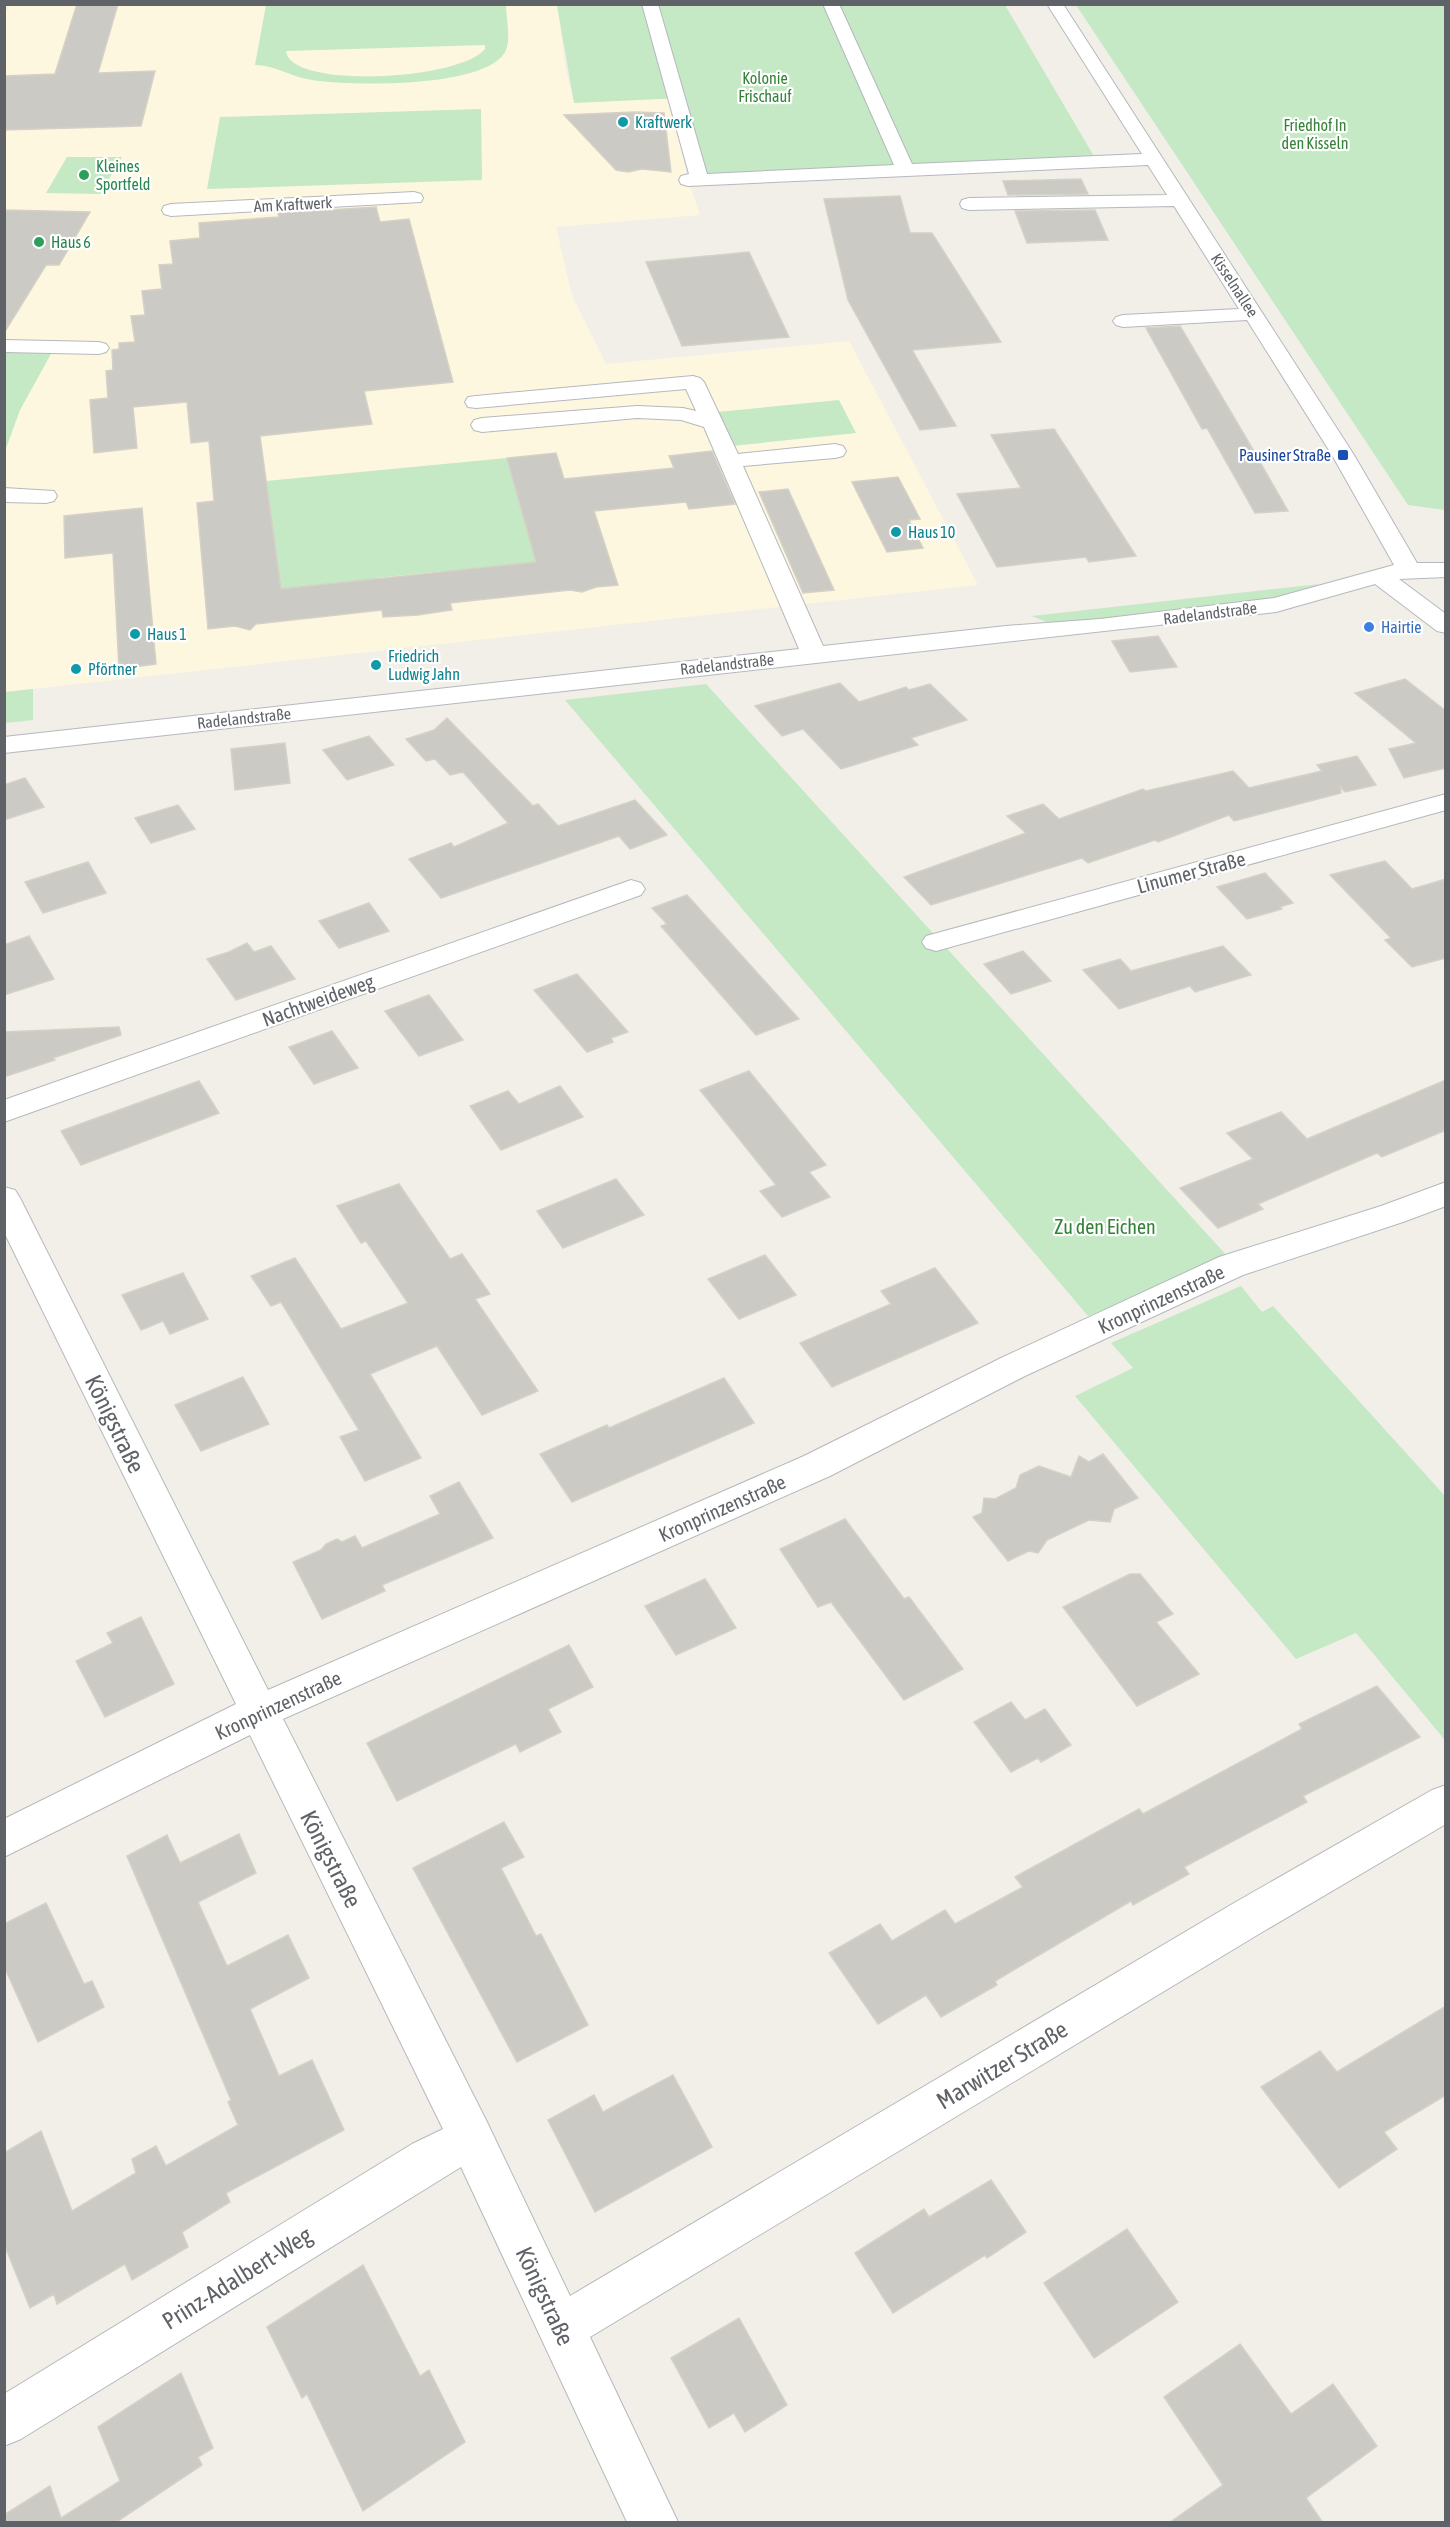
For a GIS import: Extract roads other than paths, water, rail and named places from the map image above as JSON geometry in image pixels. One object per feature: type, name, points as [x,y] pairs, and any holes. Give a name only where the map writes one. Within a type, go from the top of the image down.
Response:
[{"type":"street","points":[[650,4],[693,180],[1154,159]]},
{"type":"street","points":[[831,4],[905,170]]},
{"type":"street","name":"Kisselnallee","points":[[1055,4],[1343,455],[1409,570]]},
{"type":"street","name":"Am Kraftwerk","points":[[171,210],[414,198]]},
{"type":"street","points":[[969,204],[1180,200]]},
{"type":"street","points":[[1123,321],[1253,314]]},
{"type":"street","points":[[4,346],[99,348]]},
{"type":"street","points":[[476,402],[693,382],[814,654]]},
{"type":"street","points":[[482,425],[637,412],[683,414],[713,423]]},
{"type":"street","points":[[730,461],[835,451]]},
{"type":"street","points":[[4,495],[46,496]]},
{"type":"street","name":"Radelandstraße","points":[[4,745],[1009,632],[1100,626],[1276,604],[1379,575],[1409,570],[1446,570]]},
{"type":"street","points":[[1379,575],[1446,626]]},
{"type":"street","name":"Linumer Straße","points":[[936,942],[1446,802]]},
{"type":"street","name":"Nachtweideweg","points":[[4,1112],[631,889]]},
{"type":"street","name":"Kronprinzenstraße","points":[[4,1839],[258,1712],[817,1466],[1013,1367],[1231,1266],[1392,1214],[1446,1193]]},
{"type":"street","name":"Königstraße","points":[[4,1198],[471,2138],[653,2523]]},
{"type":"street","name":"Marwitzer Straße","points":[[560,2329],[1249,1917],[1446,1803]]},
{"type":"street","name":"Prinz-Adalbert-Weg","points":[[4,2422],[428,2160],[471,2138]]},
{"type":"place","name":"Kraftwerk","points":[[623,122]]},
{"type":"place","name":"Kleines Sportfeld","points":[[84,175]]},
{"type":"place","name":"Haus 6","points":[[39,242]]},
{"type":"place","name":"Pausiner Straße","points":[[1343,455]]},
{"type":"place","name":"Haus 10","points":[[896,532]]},
{"type":"place","name":"Hairtie","points":[[1369,627]]},
{"type":"place","name":"Haus 1","points":[[135,634]]},
{"type":"place","name":"Friedrich Ludwig Jahn","points":[[376,665]]},
{"type":"place","name":"Pförtner","points":[[76,669]]},
{"type":"park label","name":"Kolonie Frischauf","points":[[765,87]]},
{"type":"park label","name":"Friedhof In den Kisseln","points":[[1315,134]]},
{"type":"park label","name":"Zu den Eichen","points":[[1105,1226]]}]
